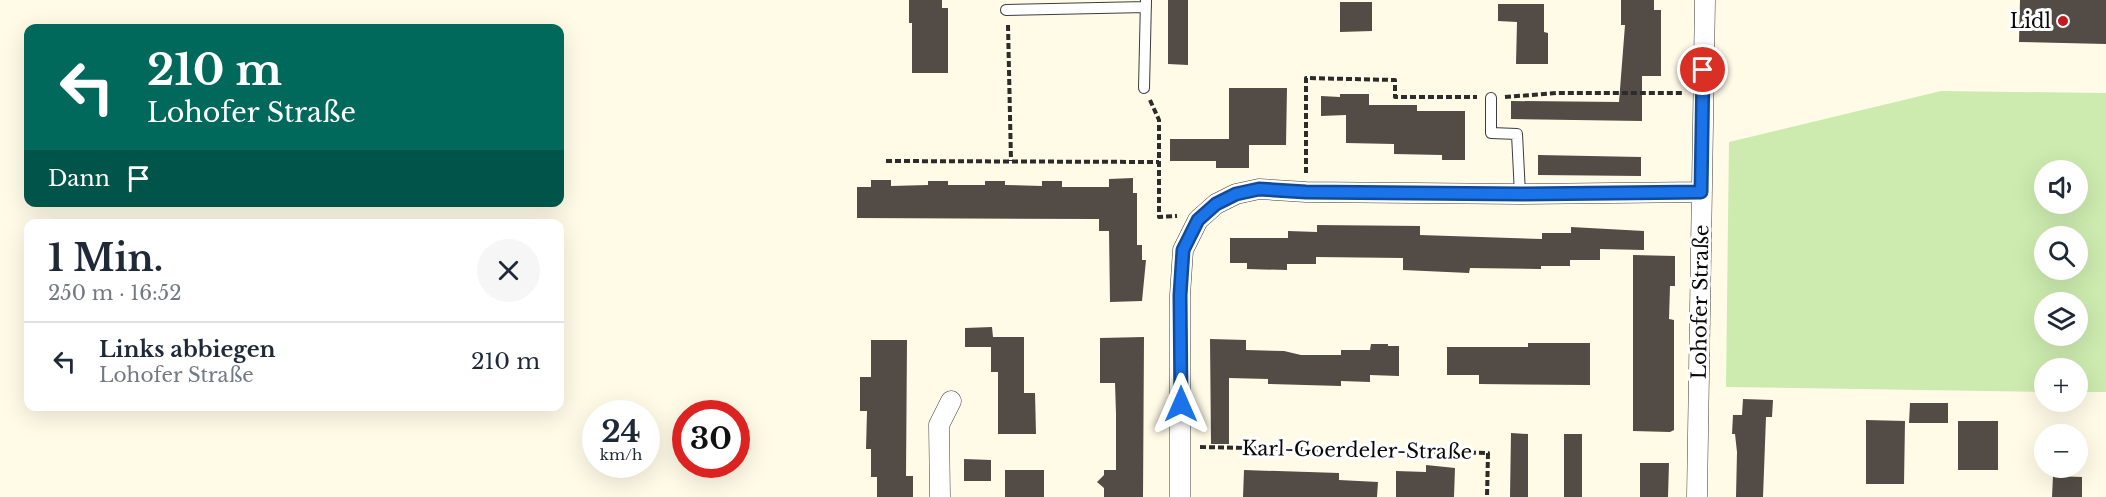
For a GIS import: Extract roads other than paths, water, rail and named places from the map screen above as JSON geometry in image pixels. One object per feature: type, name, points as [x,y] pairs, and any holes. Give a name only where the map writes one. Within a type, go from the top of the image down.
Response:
[{"type":"street","name":"Lohofer Straße","points":[[1697,497],[1705,0]]},
{"type":"street","points":[[1180,497],[1180,295],[1183,250],[1197,222],[1216,204],[1236,194],[1259,189],[1306,192],[1520,194],[1701,192]]},
{"type":"street","points":[[940,497],[939,425],[951,401]]},
{"type":"lane","points":[[1007,10],[1146,4],[1144,88]]},
{"type":"lane","points":[[1491,98],[1491,133],[1517,134],[1520,194]]},
{"type":"place","name":"Lidl","points":[[2063,21]]}]
